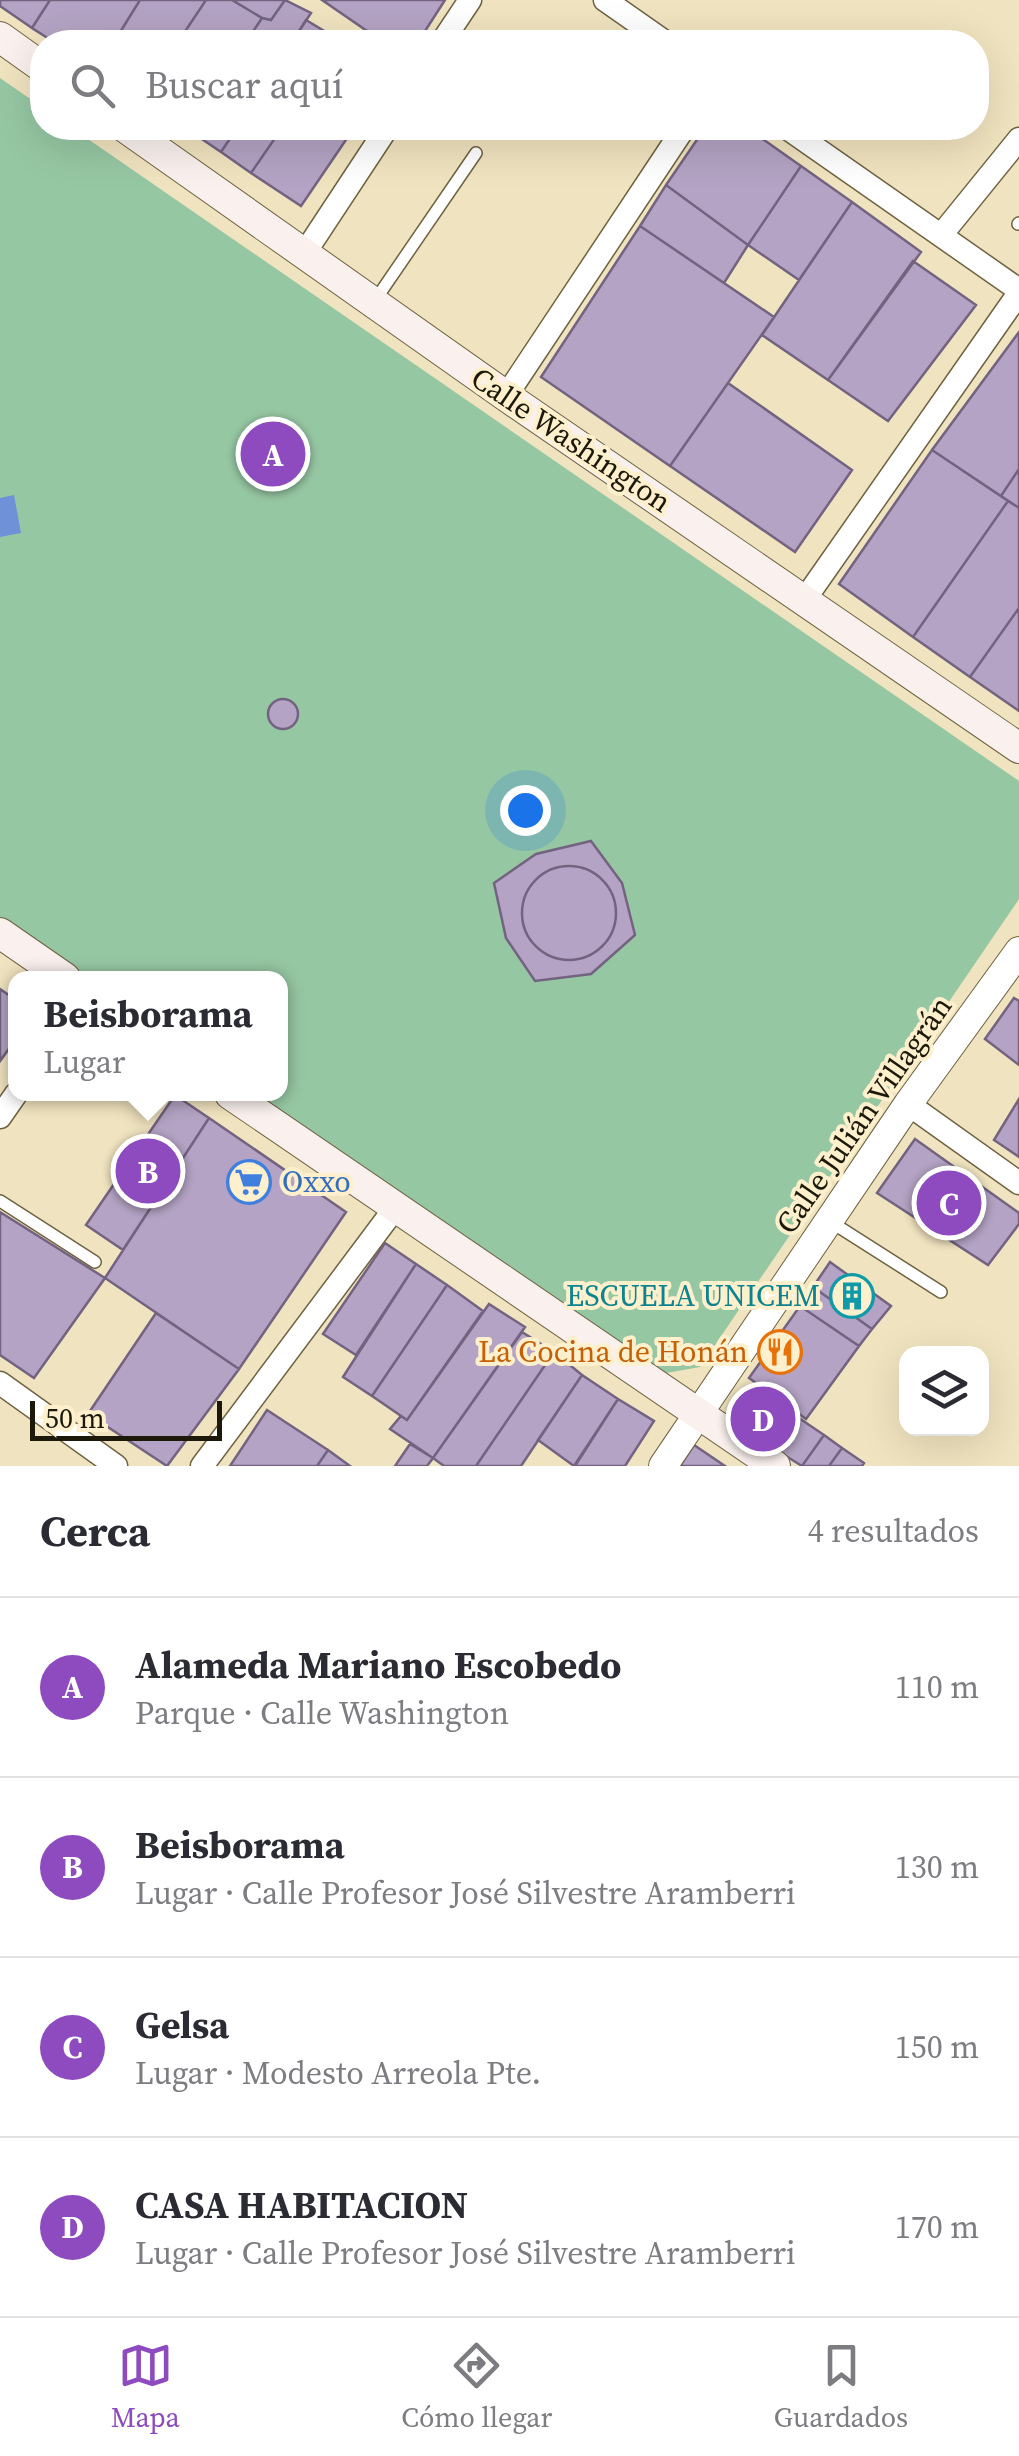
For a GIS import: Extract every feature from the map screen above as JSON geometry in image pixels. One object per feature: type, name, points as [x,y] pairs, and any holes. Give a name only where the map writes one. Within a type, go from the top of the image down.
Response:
[{"type":"main road","points":[[0,37],[30,58]]},
{"type":"main road","name":"Calle Washington","points":[[143,140],[506,396],[1019,748]]},
{"type":"main road","points":[[0,933],[54,971]]},
{"type":"main road","points":[[240,1101],[775,1466]]},
{"type":"street","points":[[450,30],[470,0]]},
{"type":"street","points":[[605,0],[649,30]]},
{"type":"street","points":[[942,234],[1019,139]]},
{"type":"street","points":[[304,254],[378,140]]},
{"type":"street","points":[[506,396],[676,140]]},
{"type":"street","points":[[805,140],[1019,292],[805,599]]},
{"type":"street","name":"Calle Julián Villagrán","points":[[663,1466],[908,1104],[1019,951]]},
{"type":"street","points":[[908,1104],[1019,1183]]},
{"type":"street","points":[[202,1466],[395,1208]]},
{"type":"street","points":[[0,1383],[116,1466]]},
{"type":"lane","points":[[373,302],[476,152]]},
{"type":"lane","points":[[0,1201],[94,1262]]},
{"type":"lane","points":[[829,1220],[941,1292]]},
{"type":"green space","points":[[0,78],[30,99],[30,140],[89,140],[1019,781],[1019,899],[700,1367],[655,1375],[258,1101],[288,1101],[288,971],[72,971],[0,922]]},
{"type":"water","points":[[14,495],[21,533],[0,537],[0,498]]},
{"type":"building","points":[[0,0],[50,0],[32,28],[0,6]]},
{"type":"building","points":[[50,0],[140,0],[121,30],[32,28]]},
{"type":"building","points":[[140,0],[206,0],[186,30],[121,30]]},
{"type":"building","points":[[206,0],[232,0],[262,18],[254,30],[186,30]]},
{"type":"building","points":[[232,0],[285,0],[271,20]]},
{"type":"building","points":[[285,0],[311,13],[300,30],[254,30],[262,18],[271,20]]},
{"type":"building","points":[[322,0],[445,0],[426,30],[366,30]]},
{"type":"building","points":[[306,20],[323,30],[300,30]]},
{"type":"building","points":[[203,140],[229,140],[221,152]]},
{"type":"building","points":[[229,140],[274,140],[251,173],[221,152]]},
{"type":"building","points":[[274,140],[346,140],[301,206],[251,173]]},
{"type":"building","points":[[697,140],[764,140],[801,166],[748,245],[666,185]]},
{"type":"building","points":[[801,166],[852,202],[799,280],[748,245]]},
{"type":"building","points":[[666,185],[748,245],[724,283],[640,226]]},
{"type":"building","points":[[852,202],[921,252],[828,380],[762,335]]},
{"type":"building","points":[[640,226],[774,317],[670,466],[541,377]]},
{"type":"building","points":[[913,261],[976,305],[888,421],[828,380]]},
{"type":"building","points":[[1019,332],[1019,469],[1001,496],[932,450]]},
{"type":"building","points":[[728,383],[852,470],[795,552],[670,466]]},
{"type":"building","points":[[932,450],[1008,501],[913,637],[839,584]]},
{"type":"building","points":[[1019,469],[1019,508],[1001,496]]},
{"type":"building","points":[[1008,501],[1019,508],[1019,608],[970,677],[913,637]]},
{"type":"building","points":[[1019,608],[1019,711],[970,677]]},
{"type":"building","points":[[283,699],[294,703],[298,714],[294,725],[283,729],[272,725],[268,714],[272,703]]},
{"type":"building","points":[[591,841],[622,883],[635,935],[591,974],[535,981],[506,938],[494,883],[536,854]]},
{"type":"building","points":[[560,866],[578,866],[603,879],[613,895],[613,931],[603,947],[578,960],[560,960],[535,947],[522,922],[522,904],[535,879]]},
{"type":"building","points":[[0,989],[8,994],[8,1050],[0,1061]]},
{"type":"building","points":[[1014,998],[1019,1001],[1019,1065],[985,1039]]},
{"type":"building","points":[[1019,1099],[1019,1157],[994,1140]]},
{"type":"building","points":[[171,1101],[184,1101],[209,1118],[123,1250],[86,1225]]},
{"type":"building","points":[[209,1118],[346,1212],[239,1369],[105,1278]]},
{"type":"building","points":[[915,1139],[1019,1213],[1019,1224],[988,1265],[877,1193]]},
{"type":"building","points":[[0,1212],[105,1278],[34,1378],[0,1355]]},
{"type":"building","points":[[385,1243],[416,1264],[356,1355],[323,1334]]},
{"type":"building","name":"ESCUELA UNICEM","points":[[830,1262],[891,1306],[872,1329],[813,1287]]},
{"type":"building","points":[[416,1264],[447,1285],[372,1396],[343,1377]]},
{"type":"building","points":[[447,1285],[483,1311],[407,1420],[372,1396]]},
{"type":"building","points":[[813,1287],[872,1329],[859,1346],[800,1306]]},
{"type":"building","points":[[489,1304],[525,1327],[433,1458],[390,1429],[401,1416],[407,1420]]},
{"type":"building","points":[[800,1306],[859,1346],[806,1419],[749,1378]]},
{"type":"building","points":[[156,1313],[239,1369],[167,1466],[88,1414]]},
{"type":"building","points":[[522,1332],[554,1352],[476,1466],[444,1466],[433,1458]]},
{"type":"building","points":[[554,1352],[582,1375],[521,1466],[476,1466]]},
{"type":"building","points":[[582,1375],[618,1399],[574,1466],[538,1440]]},
{"type":"building","points":[[756,1393],[791,1417],[770,1446],[736,1422]]},
{"type":"building","points":[[618,1399],[654,1421],[625,1466],[575,1466]]},
{"type":"building","points":[[267,1410],[328,1450],[317,1466],[230,1466]]},
{"type":"building","points":[[796,1416],[824,1435],[802,1466],[773,1448]]},
{"type":"building","points":[[824,1435],[842,1448],[829,1466],[802,1466]]},
{"type":"building","points":[[410,1444],[433,1458],[427,1466],[395,1466]]},
{"type":"building","points":[[694,1445],[725,1466],[680,1466]]},
{"type":"building","points":[[842,1448],[864,1463],[862,1466],[829,1466]]},
{"type":"building","points":[[328,1450],[350,1466],[317,1466]]},
{"type":"place","name":"Alameda Mariano Escobedo","points":[[273,454]]},
{"type":"place","name":"Beisborama","points":[[148,1171]]},
{"type":"place","name":"Oxxo","points":[[249,1182]]},
{"type":"place","name":"Gelsa","points":[[949,1203]]},
{"type":"place","name":"ESCUELA UNICEM","points":[[852,1296]]},
{"type":"place","name":"La Cocina de Honán","points":[[780,1352]]},
{"type":"place","name":"CASA HABITACION","points":[[763,1419]]}]
